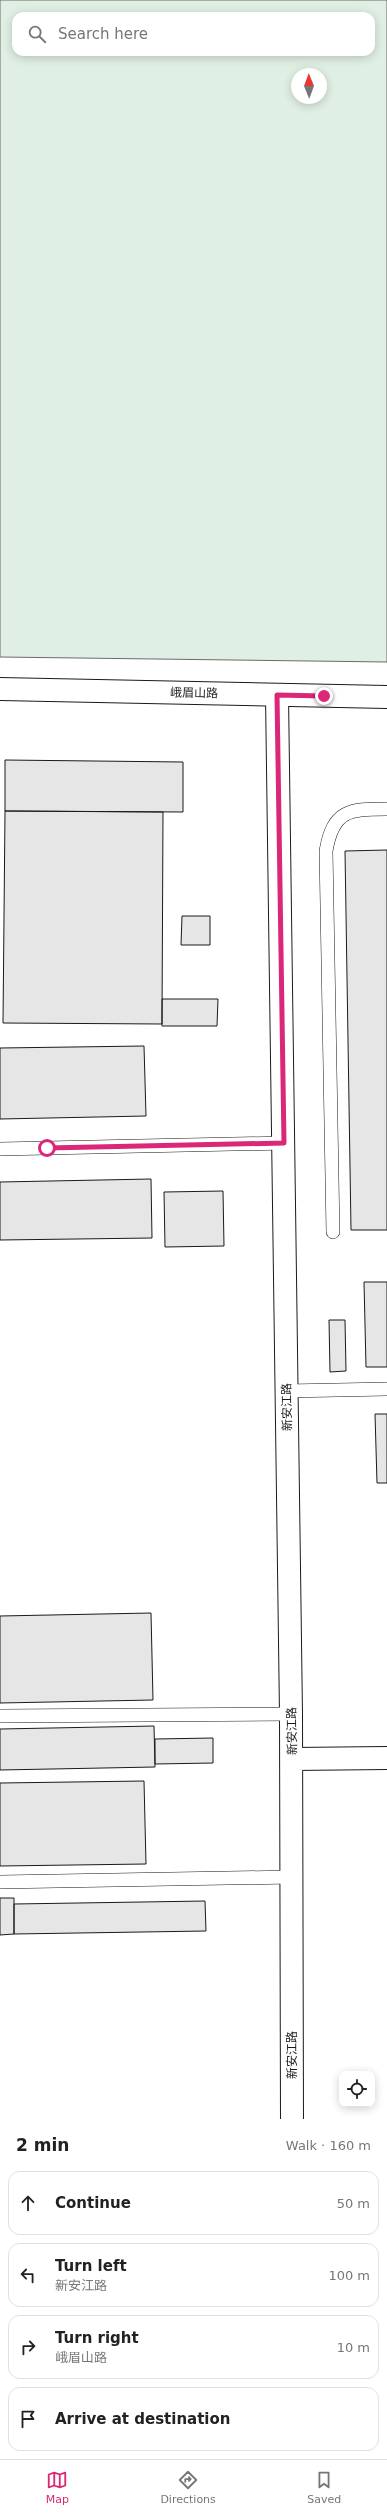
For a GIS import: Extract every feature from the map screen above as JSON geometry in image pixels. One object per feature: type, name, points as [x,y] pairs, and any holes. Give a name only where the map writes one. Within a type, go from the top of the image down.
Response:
[{"type":"street","name":"峨眉山路","points":[[0,689],[387,697]]},
{"type":"street","name":"新安江路","points":[[277,695],[292,1714],[292,2119]]},
{"type":"street","points":[[292,1759],[387,1758]]},
{"type":"lane","points":[[334,1232],[326,851],[330,832],[340,817],[359,809],[387,809]]},
{"type":"lane","points":[[0,1149],[284,1143]]},
{"type":"lane","points":[[287,1391],[387,1389]]},
{"type":"lane","points":[[0,1716],[292,1714]]},
{"type":"lane","points":[[0,1882],[292,1877]]},
{"type":"green space","points":[[0,0],[387,0],[387,662],[0,657]]},
{"type":"building","points":[[5,760],[183,762],[183,812],[5,811]]},
{"type":"building","points":[[5,811],[163,812],[162,1024],[3,1023]]},
{"type":"building","points":[[387,850],[387,1230],[351,1230],[345,851]]},
{"type":"building","points":[[182,916],[210,916],[210,945],[181,945]]},
{"type":"building","points":[[162,999],[218,999],[217,1026],[162,1026]]},
{"type":"building","points":[[144,1046],[146,1116],[0,1119],[0,1048]]},
{"type":"building","points":[[151,1179],[152,1238],[0,1240],[0,1182]]},
{"type":"building","points":[[223,1191],[224,1246],[165,1247],[164,1192]]},
{"type":"building","points":[[364,1282],[387,1282],[387,1367],[366,1367]]},
{"type":"building","points":[[329,1320],[345,1320],[346,1371],[330,1372]]},
{"type":"building","points":[[375,1414],[387,1414],[387,1483],[377,1483]]},
{"type":"building","points":[[151,1613],[153,1700],[0,1703],[0,1616]]},
{"type":"building","points":[[154,1726],[155,1767],[0,1770],[0,1729]]},
{"type":"building","points":[[213,1738],[213,1763],[155,1764],[155,1739]]},
{"type":"building","points":[[144,1781],[146,1864],[0,1866],[0,1783]]},
{"type":"building","points":[[0,1898],[14,1898],[14,1934],[0,1935]]},
{"type":"building","points":[[205,1901],[206,1931],[14,1934],[14,1904]]},
{"type":"route","points":[[47,1148],[284,1143],[277,695],[324,696]]}]
